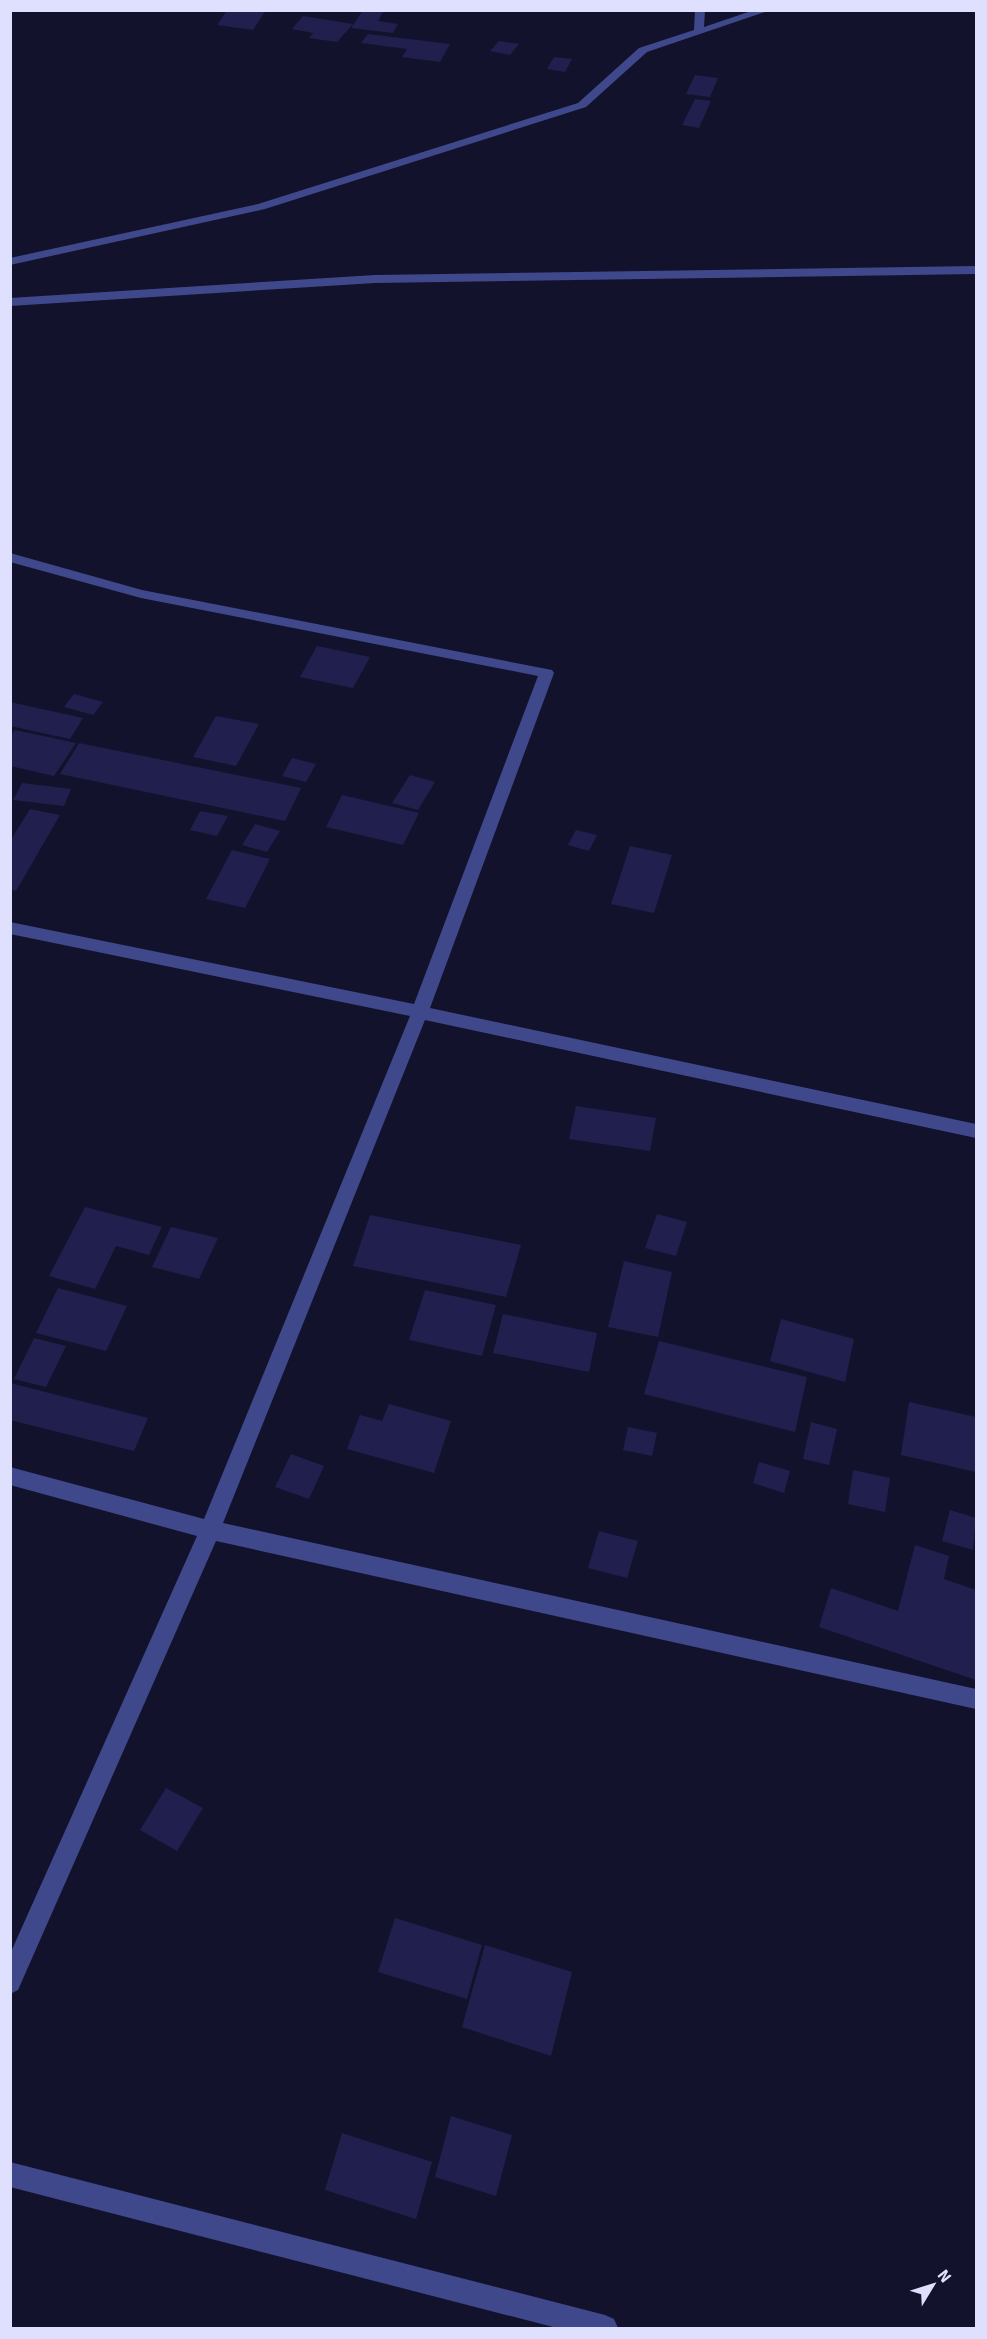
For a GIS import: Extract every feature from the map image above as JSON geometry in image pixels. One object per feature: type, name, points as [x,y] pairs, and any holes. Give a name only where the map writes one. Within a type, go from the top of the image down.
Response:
[{"type":"street","points":[[699,32],[700,10]]},
{"type":"street","points":[[10,262],[261,207],[582,105],[643,50],[765,10]]},
{"type":"street","points":[[10,302],[375,279],[976,270]]},
{"type":"street","points":[[10,557],[141,594],[547,673],[420,1012],[210,1530],[10,1982]]},
{"type":"street","points":[[10,928],[420,1012],[976,1131]]},
{"type":"street","points":[[10,1476],[210,1530],[976,1699]]},
{"type":"street","points":[[10,2174],[605,2328]]},
{"type":"building","points":[[227,10],[266,10],[253,30],[217,25]]},
{"type":"building","points":[[363,10],[384,10],[378,21],[398,24],[393,33],[351,28]]},
{"type":"building","points":[[303,16],[353,24],[337,42],[309,38],[313,33],[292,29]]},
{"type":"building","points":[[368,34],[450,44],[440,62],[402,57],[407,49],[361,43]]},
{"type":"building","points":[[499,41],[519,44],[510,55],[490,51]]},
{"type":"building","points":[[554,57],[572,59],[565,72],[547,69]]},
{"type":"building","points":[[695,75],[718,78],[710,97],[686,94]]},
{"type":"building","points":[[695,99],[711,101],[699,128],[682,125]]},
{"type":"building","points":[[317,646],[370,657],[353,688],[300,677]]},
{"type":"building","points":[[74,694],[103,702],[93,715],[64,707]]},
{"type":"building","points":[[10,702],[83,718],[70,739],[10,726]]},
{"type":"building","points":[[216,716],[259,724],[236,766],[193,757]]},
{"type":"building","points":[[15,730],[76,743],[54,776],[10,766],[10,736]]},
{"type":"building","points":[[79,743],[301,788],[285,821],[60,774]]},
{"type":"building","points":[[292,758],[316,764],[306,782],[282,776]]},
{"type":"building","points":[[410,775],[435,782],[418,810],[392,803]]},
{"type":"building","points":[[22,783],[71,789],[64,806],[13,800]]},
{"type":"building","points":[[342,795],[419,813],[403,845],[326,827]]},
{"type":"building","points":[[30,809],[60,815],[16,891],[10,889],[10,841]]},
{"type":"building","points":[[200,811],[228,816],[217,836],[190,830]]},
{"type":"building","points":[[255,824],[280,831],[267,852],[242,845]]},
{"type":"building","points":[[576,830],[597,835],[589,851],[568,845]]},
{"type":"building","points":[[630,846],[672,855],[654,913],[611,904]]},
{"type":"building","points":[[232,850],[270,859],[245,908],[206,899]]},
{"type":"building","points":[[576,1106],[656,1118],[650,1151],[569,1139]]},
{"type":"building","points":[[85,1207],[162,1227],[149,1255],[116,1246],[95,1289],[49,1276]]},
{"type":"building","points":[[657,1214],[687,1222],[676,1256],[645,1248]]},
{"type":"building","points":[[370,1215],[521,1245],[506,1297],[353,1266]]},
{"type":"building","points":[[171,1227],[218,1238],[199,1279],[152,1267]]},
{"type":"building","points":[[624,1261],[672,1272],[658,1337],[608,1327]]},
{"type":"building","points":[[58,1288],[127,1306],[106,1351],[36,1333]]},
{"type":"building","points":[[425,1290],[496,1305],[482,1356],[409,1340]]},
{"type":"building","points":[[503,1314],[597,1333],[589,1372],[493,1353]]},
{"type":"building","points":[[781,1319],[854,1339],[845,1382],[770,1361]]},
{"type":"building","points":[[34,1338],[66,1346],[46,1387],[14,1379]]},
{"type":"building","points":[[659,1341],[807,1377],[795,1432],[644,1394]]},
{"type":"building","points":[[10,1383],[148,1418],[134,1451],[10,1420]]},
{"type":"building","points":[[909,1402],[976,1417],[976,1472],[901,1455]]},
{"type":"building","points":[[389,1404],[451,1421],[434,1473],[347,1449],[360,1415],[382,1421]]},
{"type":"building","points":[[811,1422],[837,1429],[829,1465],[803,1459]]},
{"type":"building","points":[[628,1427],[657,1433],[652,1456],[623,1450]]},
{"type":"building","points":[[291,1454],[324,1466],[309,1499],[275,1487]]},
{"type":"building","points":[[759,1462],[790,1471],[784,1493],[753,1483]]},
{"type":"building","points":[[853,1470],[890,1478],[885,1512],[848,1504]]},
{"type":"building","points":[[950,1510],[976,1518],[973,1550],[942,1541]]},
{"type":"building","points":[[599,1531],[638,1541],[627,1578],[588,1568]]},
{"type":"building","points":[[915,1545],[949,1556],[944,1579],[976,1590],[976,1680],[819,1627],[831,1588],[898,1611]]},
{"type":"building","points":[[166,1788],[203,1808],[177,1851],[140,1830]]},
{"type":"building","points":[[395,1918],[482,1945],[467,1999],[378,1972]]},
{"type":"building","points":[[485,1945],[572,1972],[551,2056],[462,2027]]},
{"type":"building","points":[[451,2116],[512,2135],[496,2196],[435,2177]]},
{"type":"building","points":[[342,2133],[432,2162],[416,2219],[325,2190]]}]
